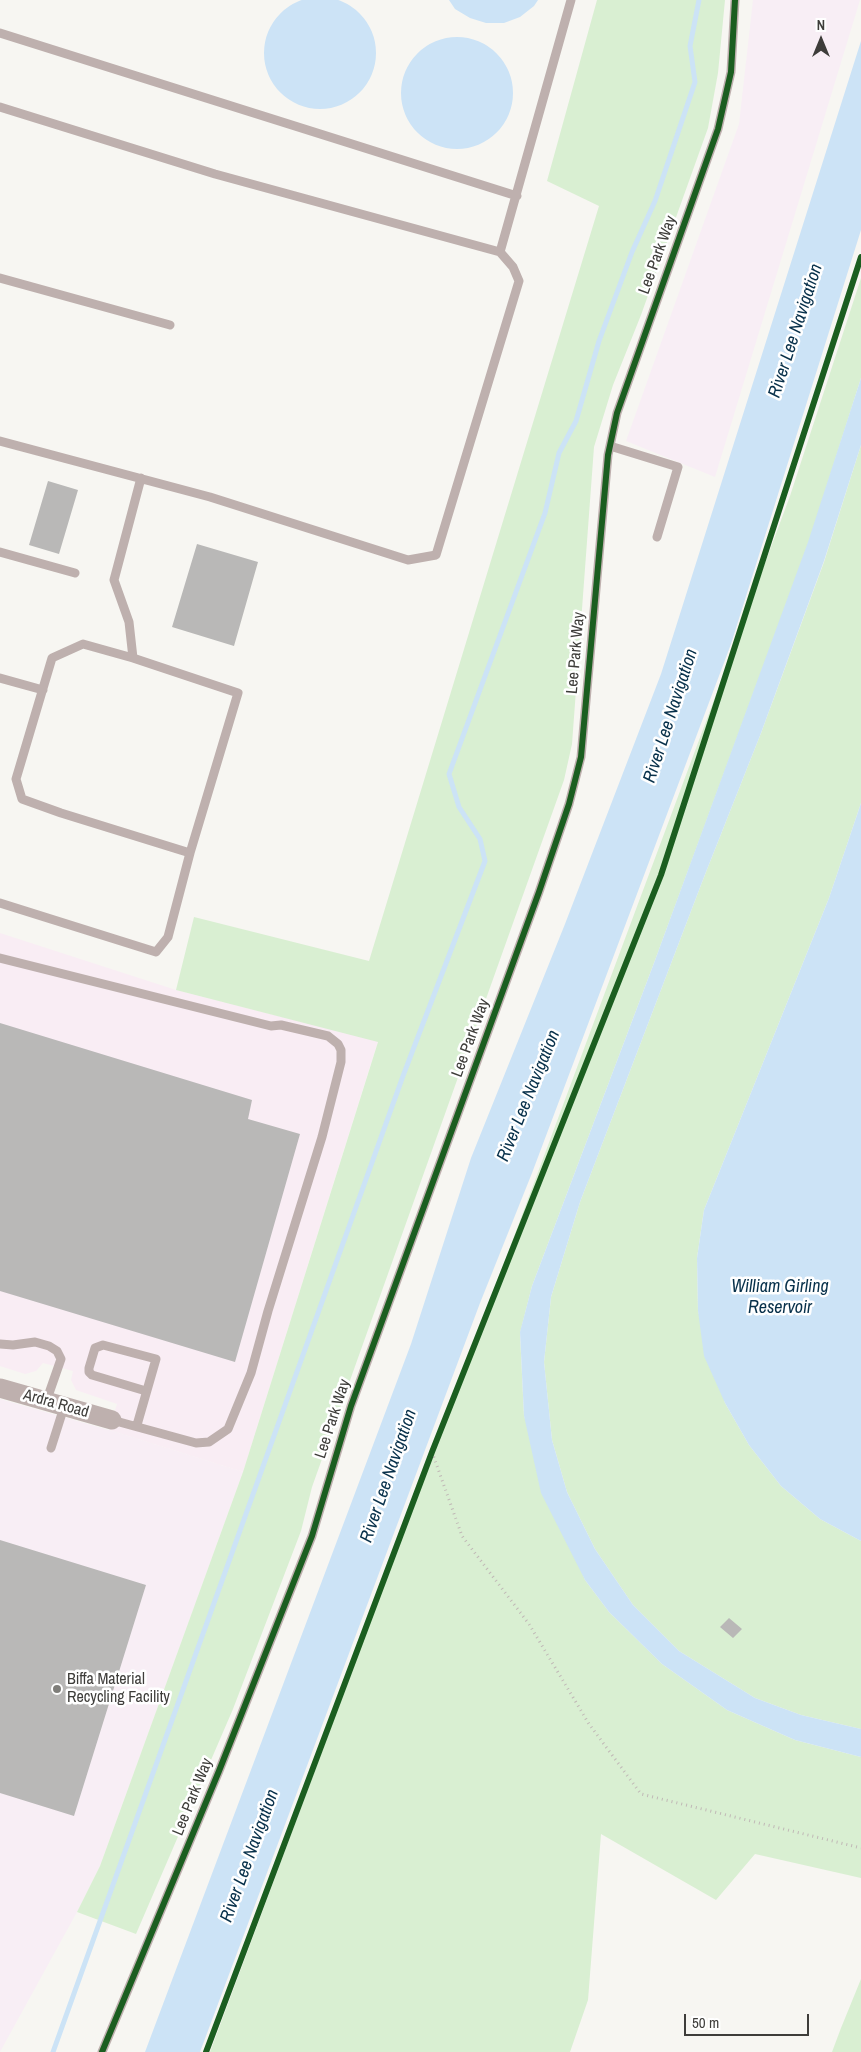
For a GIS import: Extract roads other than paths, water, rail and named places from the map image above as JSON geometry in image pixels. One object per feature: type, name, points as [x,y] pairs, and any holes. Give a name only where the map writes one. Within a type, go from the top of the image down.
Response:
[{"type":"street","name":"Ardra Road","points":[[0,1388],[112,1420]]},
{"type":"lane","points":[[500,252],[571,0]]},
{"type":"lane","name":"Lee Park Way","points":[[102,2052],[219,1772],[312,1536],[354,1397],[536,901],[569,804],[581,757],[610,446],[617,413],[718,129],[731,72],[735,0]]},
{"type":"lane","points":[[0,33],[517,196]]},
{"type":"lane","points":[[0,107],[215,174],[500,252],[513,267],[519,281],[436,555],[408,560],[210,497],[0,441]]},
{"type":"lane","points":[[0,278],[170,325]]},
{"type":"lane","points":[[610,446],[678,468],[657,537]]},
{"type":"lane","points":[[133,658],[129,622],[114,580],[141,478]]},
{"type":"lane","points":[[0,552],[75,573]]},
{"type":"lane","points":[[0,903],[156,952],[168,936],[190,853],[238,693],[133,658],[83,644],[52,658],[16,779],[22,799],[190,853]]},
{"type":"lane","points":[[0,678],[43,690]]},
{"type":"lane","points":[[0,958],[271,1026],[281,1025],[328,1036],[338,1044],[341,1050],[341,1062],[322,1137],[251,1373],[228,1429],[209,1442],[196,1443],[136,1425],[112,1420]]},
{"type":"lane","points":[[0,1344],[13,1345],[35,1342],[49,1346],[57,1351],[61,1360],[51,1448]]},
{"type":"lane","points":[[136,1425],[156,1359],[103,1345],[95,1348],[89,1368],[89,1372],[92,1375],[146,1391]]},
{"type":"water","points":[[320,-3],[341,1],[359,14],[372,32],[376,53],[372,74],[359,92],[341,105],[320,109],[299,105],[281,92],[268,74],[264,53],[268,32],[281,14],[299,1]]},
{"type":"water","points":[[449,0],[538,0],[534,6],[520,17],[504,23],[486,23],[470,18],[455,9]]},
{"type":"water","points":[[457,37],[468,38],[478,42],[496,54],[508,72],[512,82],[512,104],[508,114],[496,132],[478,144],[468,148],[457,149],[446,148],[436,144],[418,132],[406,114],[402,104],[401,93],[402,82],[406,72],[418,54],[436,42],[446,38]]},
{"type":"water","name":"River Lee Navigation","points":[[861,41],[861,230],[731,644],[532,1173],[480,1303],[200,2052],[145,2052],[411,1344],[471,1158],[565,924],[661,674]]},
{"type":"water","points":[[861,378],[861,445],[824,561],[761,733],[580,1202],[551,1297],[544,1362],[552,1440],[567,1492],[595,1549],[633,1605],[679,1651],[755,1698],[801,1715],[861,1729],[861,1757],[795,1740],[727,1710],[662,1664],[609,1612],[585,1580],[541,1493],[524,1416],[520,1332],[532,1286],[654,963],[808,542]]},
{"type":"water","name":"William Girling Reservoir","points":[[861,803],[861,1541],[820,1519],[781,1486],[749,1445],[725,1403],[704,1356],[698,1311],[697,1258],[704,1210],[829,898]]},
{"type":"waterway","points":[[53,2052],[403,1076],[485,861],[480,839],[459,807],[449,774],[545,513],[559,453],[576,421],[599,341],[632,252],[655,201],[695,82],[690,46],[699,0]]},
{"type":"place","name":"Biffa Material Recycling Facility","points":[[57,1689]]}]
